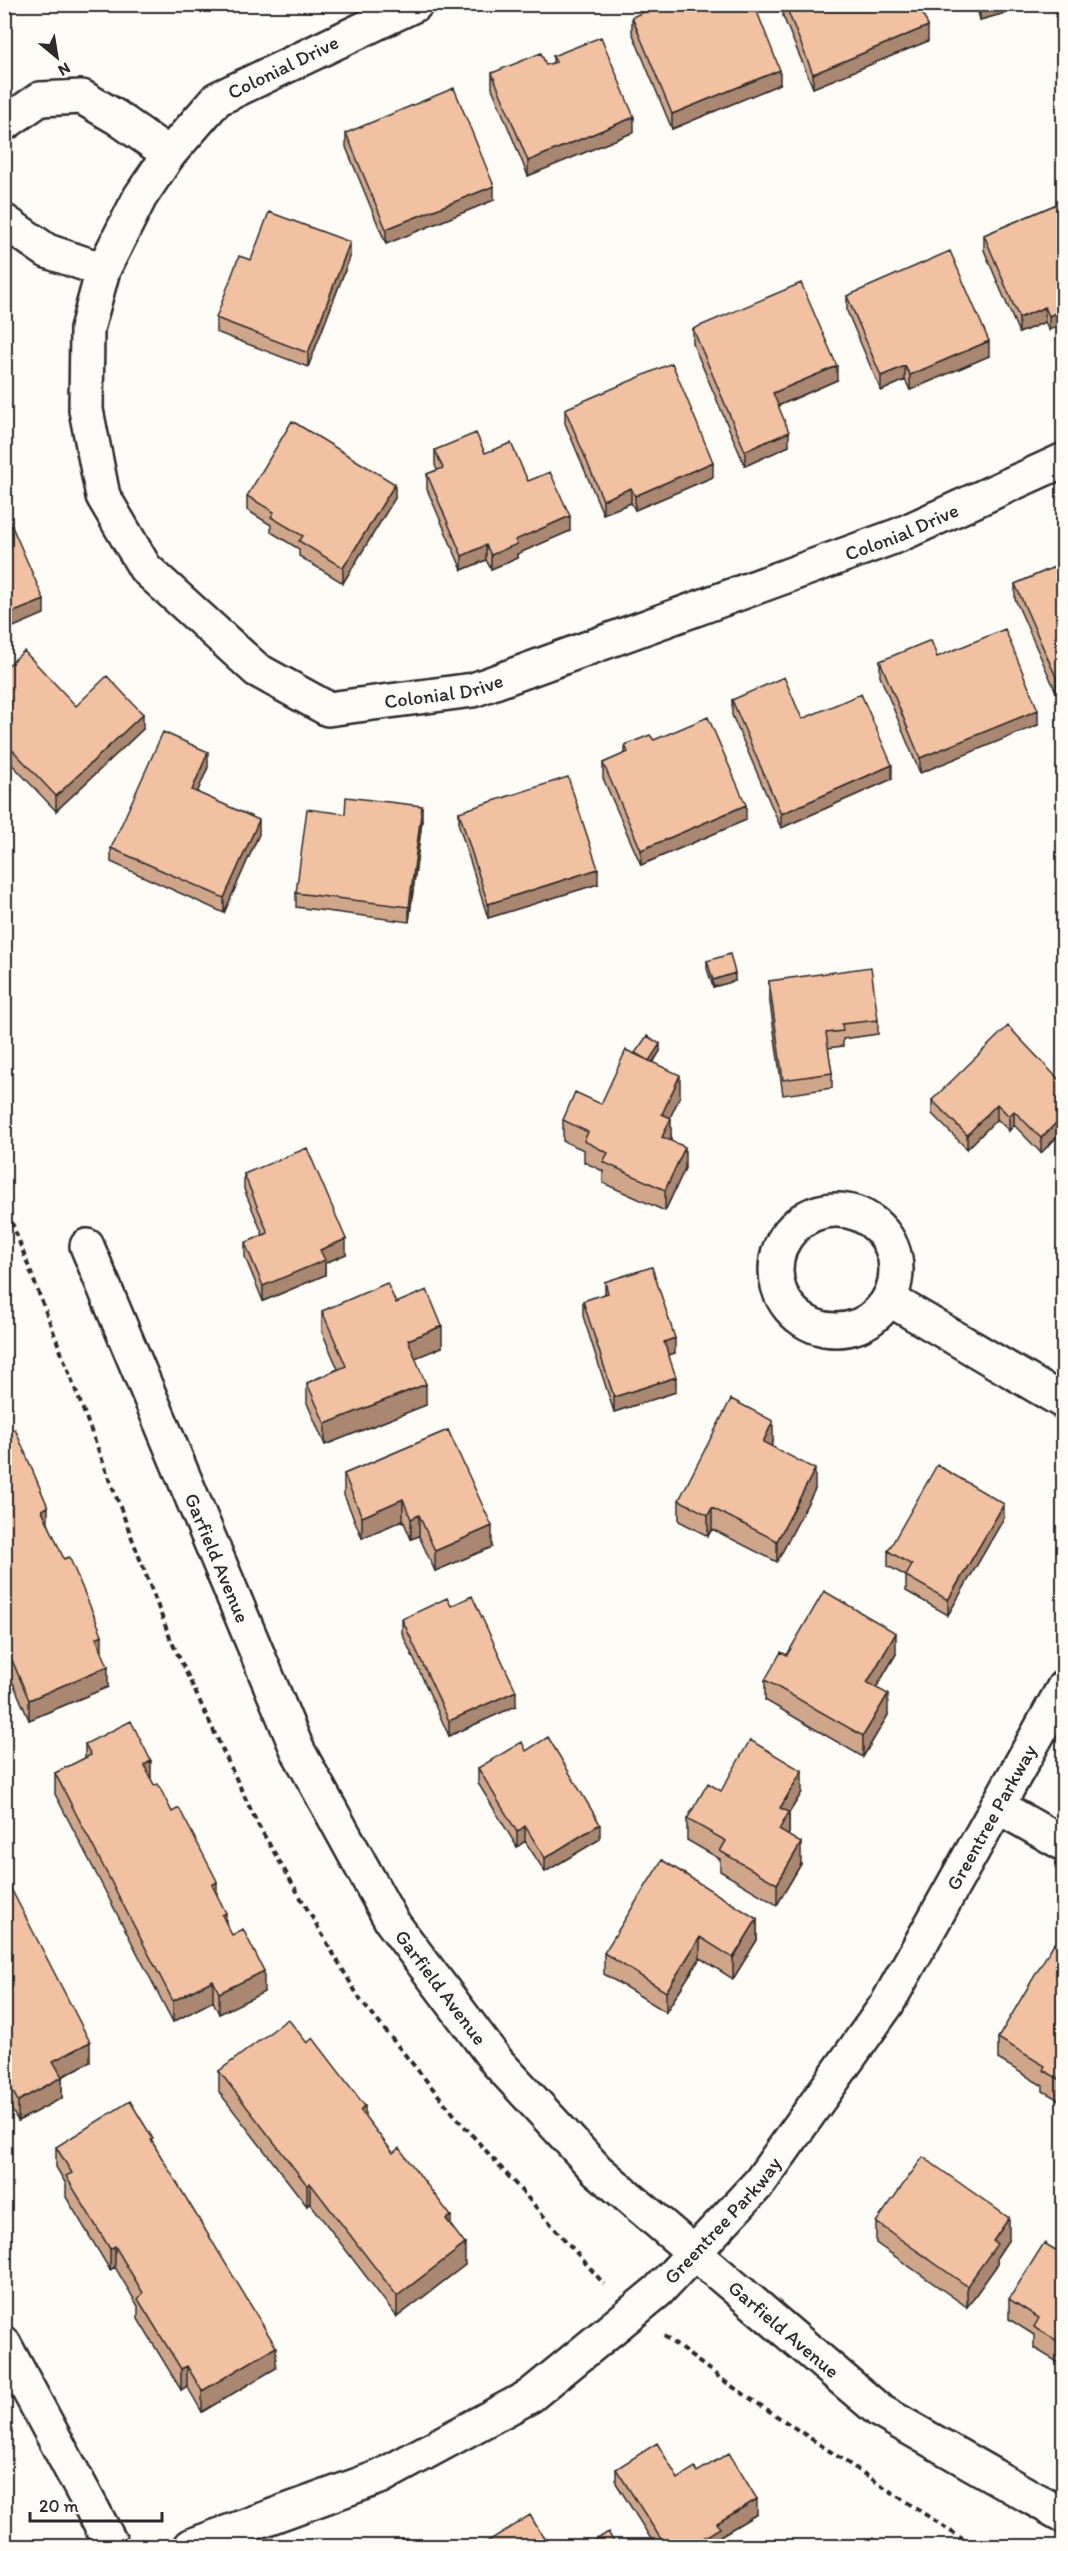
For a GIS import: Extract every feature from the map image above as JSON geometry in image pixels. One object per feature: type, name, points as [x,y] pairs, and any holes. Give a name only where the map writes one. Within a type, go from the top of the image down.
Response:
[{"type":"street","name":"Colonial Drive","points":[[416,4],[217,99],[169,154],[140,197],[103,270],[87,329],[86,410],[103,496],[145,568],[257,670],[328,709],[473,690],[898,535],[1064,460]]},
{"type":"street","points":[[4,124],[40,99],[82,97],[116,117],[169,154]]},
{"type":"street","points":[[4,220],[47,251],[103,270]]},
{"type":"street","name":"Garfield Avenue","points":[[87,1246],[298,1751],[392,1922],[506,2071],[597,2170],[880,2411],[1064,2516]]},
{"type":"street","points":[[889,1299],[1064,1402]]},
{"type":"street","name":"Greentree Parkway","points":[[190,2547],[380,2477],[530,2396],[658,2291],[760,2182],[887,2004],[1064,1687]]},
{"type":"street","points":[[997,1806],[1064,1844]]},
{"type":"street","points":[[4,2344],[112,2547]]},
{"type":"building","points":[[664,4],[754,4],[780,70],[672,114],[632,17]]},
{"type":"building","points":[[785,4],[919,4],[928,26],[813,74]]},
{"type":"building","points":[[601,37],[634,117],[528,161],[492,73],[541,53],[546,65],[556,62],[553,56]]},
{"type":"building","points":[[454,88],[494,186],[386,229],[346,133]]},
{"type":"building","points":[[1064,201],[1064,309],[1049,316],[1045,307],[1019,318],[984,235]]},
{"type":"building","points":[[269,212],[350,242],[308,353],[216,318],[239,256],[251,260]]},
{"type":"building","points":[[950,251],[989,341],[910,375],[905,366],[881,376],[847,296]]},
{"type":"building","points":[[801,283],[837,366],[773,393],[789,432],[745,451],[693,329]]},
{"type":"building","points":[[672,363],[713,462],[635,496],[631,488],[603,500],[565,409]]},
{"type":"building","points":[[292,421],[395,484],[343,568],[299,541],[303,536],[271,517],[274,512],[247,496]]},
{"type":"building","points":[[476,433],[485,453],[511,443],[528,481],[550,472],[570,516],[515,540],[517,544],[491,555],[486,545],[462,556],[427,474],[443,468],[435,450]]},
{"type":"building","points":[[4,508],[44,600],[4,616]]},
{"type":"building","points":[[1064,563],[1064,674],[1056,677],[1015,584]]},
{"type":"building","points":[[1005,629],[1038,710],[920,758],[880,661],[931,640],[937,657]]},
{"type":"building","points":[[24,651],[76,706],[107,676],[143,714],[56,796],[4,741],[4,669]]},
{"type":"building","points":[[784,677],[802,719],[861,694],[892,765],[781,814],[732,700]]},
{"type":"building","points":[[708,717],[746,805],[641,850],[603,763],[628,752],[625,745],[650,735],[654,740]]},
{"type":"building","points":[[163,732],[208,752],[192,790],[259,820],[224,898],[111,848]]},
{"type":"building","points":[[568,777],[598,869],[488,904],[459,812]]},
{"type":"building","points":[[346,797],[422,806],[409,907],[296,893],[307,809],[345,814]]},
{"type":"building","points":[[730,954],[735,973],[713,980],[707,961]]},
{"type":"building","points":[[871,967],[878,1020],[842,1024],[843,1031],[826,1033],[832,1073],[783,1080],[769,981]]},
{"type":"building","points":[[1008,1026],[1064,1085],[1064,1115],[1041,1138],[1014,1111],[1009,1116],[997,1104],[967,1135],[932,1100]]},
{"type":"building","points":[[647,1036],[660,1044],[649,1061],[635,1053]]},
{"type":"building","points":[[626,1050],[680,1075],[662,1114],[671,1118],[662,1137],[685,1147],[665,1190],[603,1162],[608,1153],[584,1141],[588,1132],[563,1120],[575,1092],[601,1104]]},
{"type":"building","points":[[307,1148],[346,1239],[320,1250],[325,1260],[263,1286],[245,1243],[268,1233],[244,1174]]},
{"type":"building","points":[[652,1267],[675,1338],[664,1342],[676,1377],[614,1397],[583,1301],[608,1293],[605,1282],[607,1281]]},
{"type":"building","points":[[387,1283],[396,1303],[427,1290],[442,1326],[408,1340],[426,1384],[325,1424],[307,1383],[346,1366],[322,1311]]},
{"type":"building","points":[[731,1399],[773,1421],[763,1442],[815,1469],[777,1541],[712,1508],[708,1515],[679,1500]]},
{"type":"building","points":[[4,1419],[10,1431],[15,1429],[48,1507],[42,1510],[64,1559],[69,1557],[71,1561],[101,1632],[102,1635],[96,1638],[108,1666],[29,1700],[4,1641]]},
{"type":"building","points":[[448,1430],[492,1526],[435,1551],[419,1515],[411,1519],[403,1499],[362,1517],[344,1474]]},
{"type":"building","points":[[937,1465],[1004,1504],[948,1600],[906,1576],[912,1565],[888,1551]]},
{"type":"building","points":[[824,1591],[896,1633],[867,1683],[888,1694],[863,1736],[765,1680],[781,1652],[787,1655]]},
{"type":"building","points":[[472,1596],[516,1691],[449,1721],[402,1619],[447,1598],[451,1606]]},
{"type":"building","points":[[131,1721],[151,1761],[144,1765],[154,1785],[158,1784],[172,1812],[179,1808],[216,1879],[217,1882],[212,1885],[226,1913],[222,1915],[232,1935],[243,1929],[264,1971],[219,1993],[213,1980],[173,2001],[55,1773],[91,1755],[85,1744]]},
{"type":"building","points":[[548,1737],[600,1824],[545,1858],[525,1826],[517,1832],[478,1768],[522,1742],[526,1751]]},
{"type":"building","points":[[750,1740],[802,1771],[780,1808],[789,1812],[779,1830],[801,1843],[777,1884],[720,1851],[726,1841],[687,1819],[708,1783],[721,1791]]},
{"type":"building","points":[[662,1860],[757,1919],[733,1958],[700,1937],[666,1992],[604,1953]]},
{"type":"building","points":[[4,1875],[90,2042],[53,2061],[62,2077],[18,2101],[4,2075]]},
{"type":"building","points":[[1054,1943],[1064,1949],[1064,2082],[1043,2070],[1045,2066],[998,2038]]},
{"type":"building","points":[[288,2019],[307,2043],[313,2038],[365,2106],[360,2110],[393,2153],[399,2148],[451,2216],[446,2219],[465,2244],[397,2296],[310,2183],[307,2185],[219,2071]]},
{"type":"building","points":[[130,2101],[153,2139],[151,2140],[276,2347],[202,2391],[187,2366],[181,2369],[138,2299],[143,2293],[115,2246],[110,2249],[67,2178],[66,2176],[72,2173],[56,2147]]},
{"type":"building","points":[[923,2157],[1009,2218],[993,2241],[997,2244],[967,2286],[876,2222]]},
{"type":"building","points":[[1044,2243],[1064,2255],[1064,2345],[1034,2327],[1039,2318],[1009,2299]]},
{"type":"building","points":[[657,2443],[678,2479],[695,2468],[697,2472],[729,2453],[757,2499],[717,2523],[720,2528],[689,2547],[666,2547],[616,2469]]},
{"type":"building","points":[[530,2515],[549,2547],[487,2547],[485,2543]]},
{"type":"building","points":[[608,2532],[617,2547],[583,2547]]},
{"type":"building","points":[[873,2538],[882,2547],[865,2547]]}]
